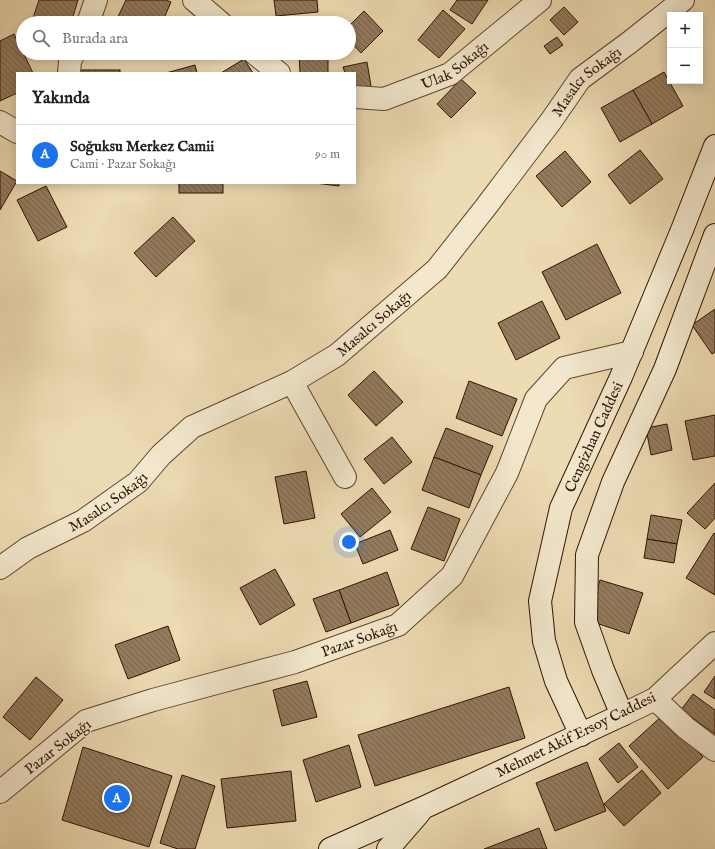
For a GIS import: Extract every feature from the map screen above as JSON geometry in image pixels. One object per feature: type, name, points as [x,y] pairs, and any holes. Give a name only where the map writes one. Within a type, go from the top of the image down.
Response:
[{"type":"street","points":[[90,16],[96,0]]},
{"type":"street","points":[[194,0],[213,16]]},
{"type":"street","name":"Ulak Sokağı","points":[[356,97],[384,99],[450,74],[540,0]]},
{"type":"street","name":"Masalcı Sokağı","points":[[0,568],[28,548],[83,521],[138,482],[161,455],[192,427],[292,382],[337,355],[437,269],[551,121],[580,79],[683,0]]},
{"type":"street","points":[[69,72],[70,60]]},
{"type":"street","points":[[263,60],[278,72]]},
{"type":"street","points":[[0,122],[16,131]]},
{"type":"street","name":"Cengizhan Caddesi","points":[[581,735],[556,681],[544,641],[540,601],[561,508],[632,352],[715,146]]},
{"type":"street","points":[[622,715],[603,670],[586,622],[587,555],[613,482],[665,369],[715,235]]},
{"type":"street","name":"Pazar Sokağı","points":[[0,792],[86,721],[153,700],[295,662],[398,625],[452,576],[507,473],[536,399],[564,368],[632,352]]},
{"type":"street","points":[[292,382],[345,477]]},
{"type":"street","name":"Mehmet Akif Ersoy Caddesi","points":[[330,849],[425,807],[656,699],[715,643]]},
{"type":"street","points":[[656,699],[686,728],[715,750]]},
{"type":"street","name":"Mehmet Akif Ersoy Caddesi","points":[[388,849],[425,807]]},
{"type":"building","points":[[39,0],[78,0],[73,16],[34,16]]},
{"type":"building","points":[[126,0],[166,0],[171,2],[165,16],[118,16]]},
{"type":"building","points":[[274,0],[317,0],[318,12],[276,16]]},
{"type":"building","points":[[457,0],[488,0],[472,24],[450,10]]},
{"type":"building","points":[[564,7],[578,22],[564,35],[550,20]]},
{"type":"building","points":[[443,10],[465,29],[439,58],[418,40]]},
{"type":"building","points":[[364,11],[383,31],[361,53],[356,48],[356,19]]},
{"type":"building","points":[[14,34],[16,38],[16,60],[27,60],[33,72],[16,72],[16,93],[0,101],[0,41]]},
{"type":"building","points":[[557,37],[563,45],[550,54],[544,46]]},
{"type":"building","points":[[245,60],[252,72],[223,72]]},
{"type":"building","points":[[299,60],[328,60],[328,72],[300,72]]},
{"type":"building","points":[[367,62],[371,86],[356,89],[356,72],[345,72],[343,67]]},
{"type":"building","points":[[195,65],[197,72],[170,72]]},
{"type":"building","points":[[79,70],[120,70],[120,72],[79,72]]},
{"type":"building","points":[[664,72],[667,77],[667,84],[671,84],[683,106],[652,124],[633,90]]},
{"type":"building","points":[[461,79],[476,93],[451,118],[437,104]]},
{"type":"building","points":[[633,90],[652,124],[620,142],[601,108]]},
{"type":"building","points":[[640,150],[663,179],[630,204],[608,175]]},
{"type":"building","points":[[565,151],[591,182],[562,207],[536,176]]},
{"type":"building","points":[[0,171],[16,180],[16,183],[0,210]]},
{"type":"building","points":[[179,184],[223,184],[223,193],[179,193]]},
{"type":"building","points":[[323,184],[339,184],[339,186]]},
{"type":"building","points":[[46,186],[67,227],[38,241],[17,200]]},
{"type":"building","points":[[173,217],[195,241],[156,277],[134,253]]},
{"type":"building","points":[[597,244],[621,293],[566,320],[542,272]]},
{"type":"building","points":[[542,301],[560,338],[516,360],[498,323]]},
{"type":"building","points":[[715,309],[715,352],[712,354],[692,325]]},
{"type":"building","points":[[374,371],[403,402],[376,426],[348,395]]},
{"type":"building","points":[[469,381],[517,399],[502,436],[456,418]]},
{"type":"building","points":[[715,415],[715,456],[693,460],[685,421]]},
{"type":"building","points":[[667,424],[672,450],[651,455],[646,428]]},
{"type":"building","points":[[446,428],[493,446],[481,475],[434,457]]},
{"type":"building","points":[[392,437],[412,462],[384,484],[364,459]]},
{"type":"building","points":[[434,457],[481,475],[469,508],[422,490]]},
{"type":"building","points":[[306,471],[315,518],[284,524],[275,477]]},
{"type":"building","points":[[715,483],[715,518],[705,529],[687,513]]},
{"type":"building","points":[[372,488],[391,512],[360,537],[341,514]]},
{"type":"building","points":[[428,507],[460,519],[444,561],[411,549]]},
{"type":"building","points":[[651,515],[682,520],[677,544],[647,539]]},
{"type":"building","points":[[390,530],[398,550],[363,564],[355,544]]},
{"type":"building","points":[[714,533],[715,534],[715,595],[686,578]]},
{"type":"building","points":[[647,539],[677,544],[674,563],[644,558]]},
{"type":"building","points":[[275,569],[295,605],[260,625],[240,588]]},
{"type":"building","points":[[387,572],[399,605],[351,623],[339,590]]},
{"type":"building","points":[[600,580],[643,593],[629,634],[587,620]]},
{"type":"building","points":[[339,590],[351,623],[326,632],[313,599]]},
{"type":"building","points":[[168,626],[180,660],[128,679],[115,645]]},
{"type":"building","points":[[715,676],[715,699],[704,692]]},
{"type":"building","points":[[36,677],[63,700],[30,740],[3,717]]},
{"type":"building","points":[[307,681],[317,717],[282,726],[273,690]]},
{"type":"building","points":[[509,687],[525,738],[375,786],[358,735]]},
{"type":"building","points":[[693,694],[715,710],[715,734],[681,710]]},
{"type":"building","points":[[664,714],[703,757],[668,789],[629,746]]},
{"type":"building","points":[[619,743],[638,767],[618,783],[599,759]]},
{"type":"building","points":[[349,745],[361,787],[316,802],[303,760]]},
{"type":"building","points":[[83,747],[172,776],[149,847],[62,820]]},
{"type":"building","points":[[587,762],[606,811],[555,831],[536,783]]},
{"type":"building","points":[[642,770],[661,793],[624,826],[604,804]]},
{"type":"building","points":[[291,771],[296,821],[227,828],[221,779]]},
{"type":"building","points":[[182,775],[215,786],[195,849],[178,849],[160,843]]},
{"type":"building","points":[[539,828],[547,849],[484,849]]},
{"type":"place","name":"Soğuksu Merkez Camii","points":[[117,798]]}]
